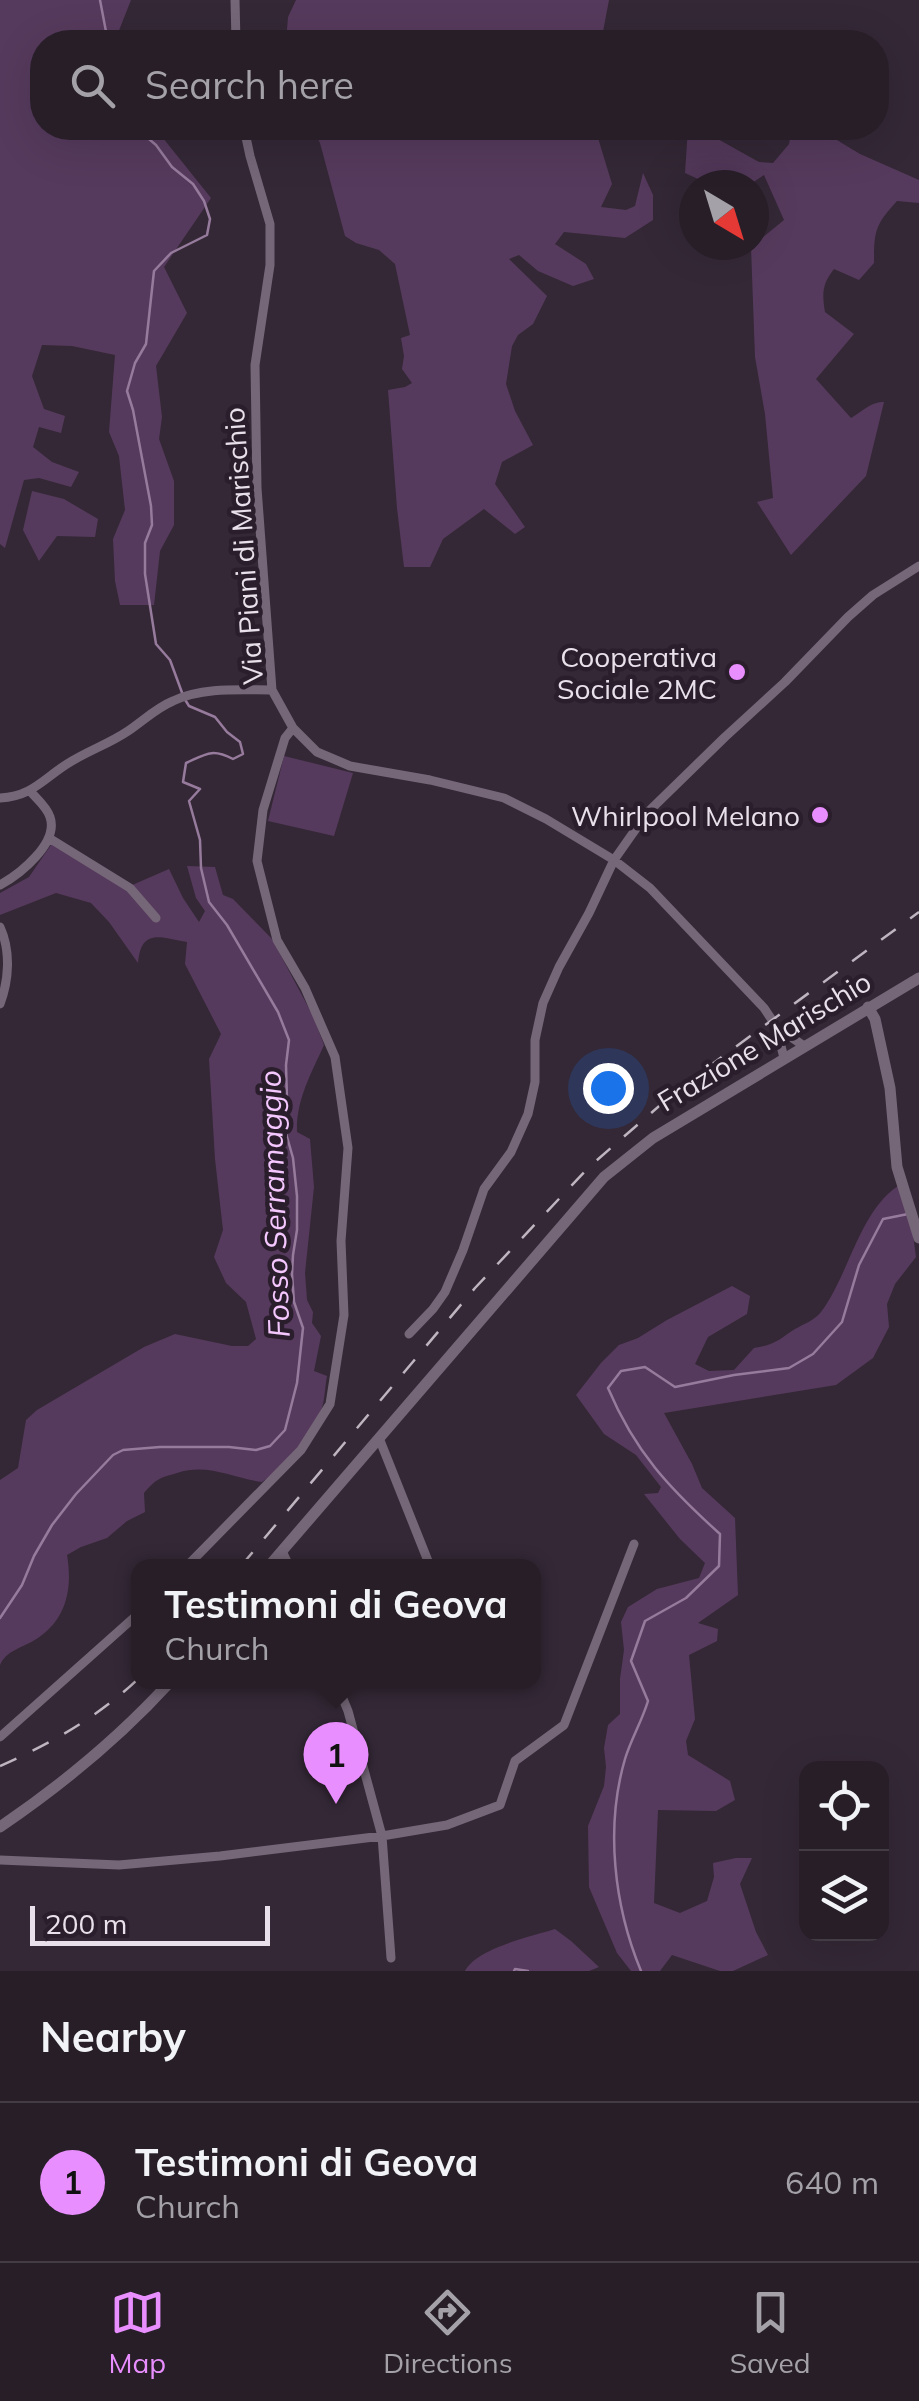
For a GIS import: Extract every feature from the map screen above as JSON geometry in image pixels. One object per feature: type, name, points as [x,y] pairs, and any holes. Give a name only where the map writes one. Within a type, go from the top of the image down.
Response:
[{"type":"main road","name":"Frazione Marischio","points":[[275,1559],[604,1177],[626,1157],[919,978]]},
{"type":"main road","points":[[868,1008],[875,1019],[890,1088],[896,1168],[918,1233]]},
{"type":"main road","points":[[0,1827],[102,1751],[164,1689]]},
{"type":"street","points":[[234,0],[235,30]]},
{"type":"street","name":"Via Piani di Marischio","points":[[247,140],[270,224],[270,265],[255,365],[256,488],[272,690],[292,728],[317,752],[350,766],[504,798],[614,860],[650,888],[764,1008],[776,1026]]},
{"type":"street","points":[[409,1334],[445,1292],[484,1189],[510,1152],[528,1114],[535,1082],[535,1040],[544,1003],[614,860],[647,813],[786,682],[848,617],[873,595],[919,566]]},
{"type":"street","points":[[0,798],[30,791],[64,766],[121,736],[175,700],[213,691],[272,690]]},
{"type":"street","points":[[194,1559],[301,1450],[330,1404],[344,1315],[341,1241],[348,1148],[335,1057],[305,988],[278,940],[257,861],[263,810],[285,738],[292,728]]},
{"type":"street","points":[[0,885],[28,866],[52,829],[48,811],[30,791]]},
{"type":"street","points":[[49,838],[130,888],[156,918]]},
{"type":"street","points":[[0,927],[8,974],[0,1004]]},
{"type":"street","points":[[776,1026],[804,1046]]},
{"type":"street","points":[[776,1026],[784,1058]]},
{"type":"street","points":[[379,1438],[427,1559]]},
{"type":"street","points":[[0,1860],[119,1866],[382,1836],[447,1825],[500,1804],[515,1762],[564,1725],[634,1544]]},
{"type":"street","points":[[282,1551],[285,1559]]},
{"type":"street","points":[[0,1737],[131,1620]]},
{"type":"street","points":[[339,1689],[382,1836],[391,1958]]},
{"type":"shaded area","points":[[0,0],[131,0],[119,30],[30,30],[30,140],[165,140],[211,198],[164,267],[187,313],[156,366],[162,417],[159,439],[174,481],[174,525],[160,551],[154,605],[120,605],[115,581],[113,539],[125,510],[119,456],[109,432],[115,355],[72,346],[42,345],[32,376],[44,409],[65,416],[61,433],[39,427],[33,447],[52,462],[79,472],[71,487],[39,478],[24,480],[5,548],[0,544]]},
{"type":"shaded area","points":[[296,0],[609,0],[603,30],[287,30]]},
{"type":"shaded area","points":[[318,140],[599,140],[612,184],[601,207],[626,210],[635,206],[643,173],[653,195],[653,220],[625,238],[564,232],[555,244],[586,264],[594,279],[573,286],[538,271],[519,255],[509,259],[547,296],[533,324],[518,335],[512,346],[506,384],[533,445],[502,462],[495,484],[525,527],[515,534],[484,509],[443,539],[430,567],[404,567],[397,508],[388,390],[412,383],[402,369],[401,338],[410,335],[395,264],[379,250],[345,236]]},
{"type":"shaded area","points":[[687,140],[720,140],[759,162],[773,163],[790,140],[837,140],[919,180],[919,203],[897,201],[884,216],[875,236],[874,263],[859,280],[834,269],[825,284],[825,312],[854,334],[816,379],[851,418],[884,402],[866,476],[791,555],[757,502],[773,498],[755,357],[751,260],[769,260],[769,232],[784,220],[769,186],[769,170],[685,170]]},
{"type":"shaded area","points":[[32,491],[64,499],[98,519],[95,537],[57,536],[39,561],[23,530]]},
{"type":"shaded area","points":[[284,756],[353,773],[334,836],[268,821]]},
{"type":"shaded area","points":[[53,842],[130,886],[169,869],[199,922],[205,911],[196,898],[187,866],[215,867],[223,895],[233,899],[272,939],[313,1016],[324,1045],[302,1098],[297,1132],[310,1139],[314,1187],[305,1273],[312,1323],[321,1336],[314,1371],[327,1376],[322,1408],[306,1440],[262,1482],[199,1470],[166,1476],[144,1493],[145,1512],[107,1538],[67,1555],[68,1593],[60,1615],[44,1633],[10,1653],[0,1665],[0,1480],[18,1468],[26,1420],[144,1347],[175,1334],[232,1346],[248,1346],[256,1339],[246,1302],[226,1283],[214,1257],[223,1230],[209,1059],[221,1034],[185,964],[187,942],[160,937],[148,940],[138,963],[91,903],[56,893],[0,915],[0,893],[29,877]]},
{"type":"shaded area","points":[[898,1186],[916,1257],[895,1284],[887,1304],[889,1327],[873,1358],[836,1385],[664,1413],[702,1488],[735,1518],[738,1595],[698,1623],[718,1629],[717,1641],[689,1655],[695,1719],[686,1741],[688,1755],[730,1781],[735,1800],[716,1811],[658,1810],[654,1903],[680,1913],[707,1901],[714,1877],[713,1863],[752,1858],[740,1884],[768,1955],[733,1971],[720,1971],[672,1955],[660,1971],[631,1971],[617,1953],[589,1887],[588,1826],[604,1786],[608,1725],[620,1714],[624,1650],[621,1622],[628,1607],[657,1589],[699,1578],[705,1563],[644,1494],[658,1493],[661,1487],[636,1455],[604,1434],[576,1395],[619,1345],[732,1286],[750,1296],[747,1314],[708,1337],[695,1364],[709,1371],[734,1370],[754,1348],[776,1342],[813,1320],[831,1297],[873,1211]]},
{"type":"shaded area","points":[[555,1929],[599,1967],[589,1971],[465,1971],[492,1950]]},
{"type":"waterway","name":"Fosso Serramaggio","points":[[100,0],[106,30]]},
{"type":"waterway","name":"Fosso Serramaggio","points":[[0,1618],[22,1585],[52,1525],[113,1455],[123,1450],[160,1447],[256,1450],[270,1446],[285,1430],[297,1383],[303,1328],[294,1302],[292,1274],[297,1196],[285,1130],[289,1040],[278,1012],[227,925],[209,902],[201,868],[200,840],[189,801],[200,789],[183,782],[186,763],[209,754],[233,759],[243,754],[240,742],[215,717],[189,706],[184,698],[170,660],[156,644],[145,574],[151,506],[127,391],[135,363],[146,344],[154,271],[171,253],[207,235],[210,219],[193,184],[172,167],[150,140]]},
{"type":"waterway","points":[[641,1971],[624,1920],[614,1839],[625,1759],[648,1701],[631,1661],[645,1621],[686,1598],[719,1566],[720,1534],[655,1468],[618,1411],[608,1388],[621,1371],[645,1367],[675,1387],[789,1368],[813,1354],[842,1322],[859,1265],[883,1219],[908,1214]]},
{"type":"waterway","points":[[514,1971],[528,1971]]},
{"type":"railway","points":[[247,1559],[475,1288],[589,1167],[681,1087],[919,912]]},
{"type":"railway","points":[[0,1766],[73,1729],[131,1685]]},
{"type":"place","name":"Cooperativa Sociale 2MC","points":[[737,672]]},
{"type":"place","name":"Whirlpool Melano","points":[[820,815]]},
{"type":"place","name":"Testimoni di Geova","points":[[336,1804]]}]
